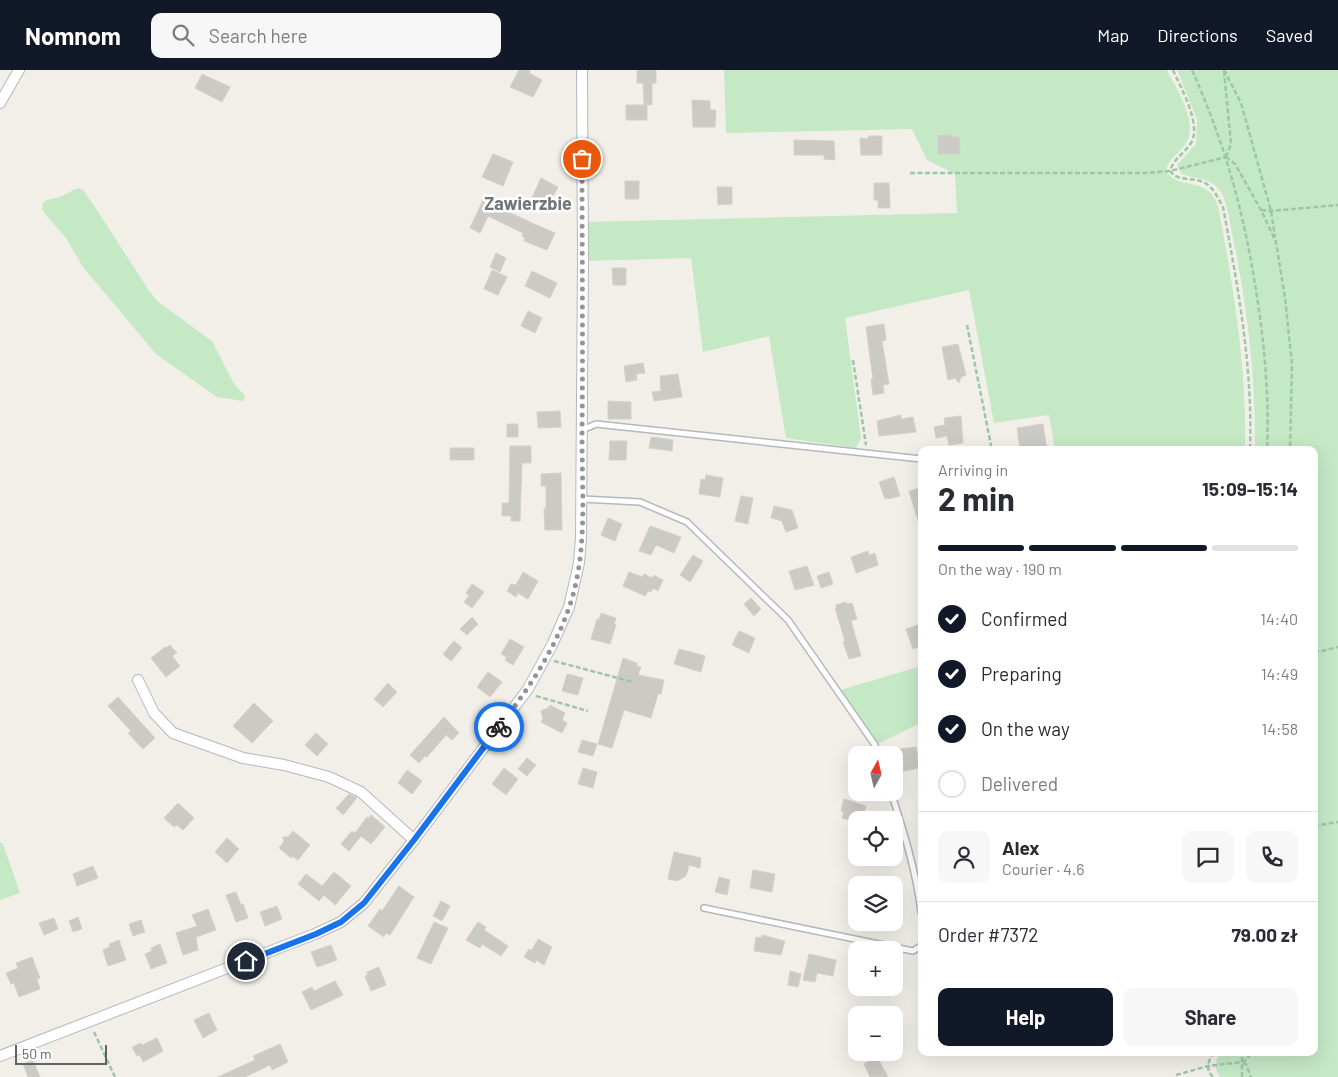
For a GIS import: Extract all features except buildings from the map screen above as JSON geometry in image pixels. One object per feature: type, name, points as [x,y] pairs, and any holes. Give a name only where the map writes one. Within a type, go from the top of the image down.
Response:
[{"type":"street","points":[[0,103],[19,70]]},
{"type":"street","points":[[0,1056],[316,934],[341,922],[364,903],[525,693],[545,658],[569,607],[579,564],[582,499],[584,261],[582,70]]},
{"type":"street","points":[[138,680],[154,713],[173,733],[243,758],[284,765],[329,777],[360,792],[414,840]]},
{"type":"lane","points":[[582,430],[596,424],[918,459]]},
{"type":"lane","points":[[582,499],[640,502],[687,522],[788,620],[875,746]]},
{"type":"lane","points":[[894,801],[909,847],[918,890]]},
{"type":"lane","points":[[704,908],[913,951],[918,948]]},
{"type":"path","points":[[1170,171],[1173,162],[1190,146],[1195,128],[1173,70]]},
{"type":"path","points":[[1192,70],[1226,157],[1244,222],[1254,273],[1267,386],[1267,446]]},
{"type":"path","points":[[1224,70],[1231,144],[1226,157]]},
{"type":"path","points":[[1224,70],[1241,102],[1271,211],[1286,298],[1292,364],[1290,446]]},
{"type":"path","points":[[910,173],[1170,171],[1226,157]]},
{"type":"path","points":[[1226,157],[1235,164],[1261,210],[1276,242]]},
{"type":"path","points":[[1170,171],[1178,178],[1204,182],[1217,194],[1223,207],[1235,271],[1247,365],[1250,446]]},
{"type":"path","points":[[1261,210],[1271,211],[1338,205]]},
{"type":"path","points":[[967,325],[991,446]]},
{"type":"path","points":[[853,360],[867,454]]},
{"type":"path","points":[[1318,651],[1338,647]]},
{"type":"path","points":[[545,658],[633,682]]},
{"type":"path","points":[[525,693],[588,711]]},
{"type":"path","points":[[1318,825],[1338,822]]},
{"type":"path","points":[[89,1021],[115,1077]]},
{"type":"path","points":[[1212,1056],[1208,1066],[1213,1077]]},
{"type":"path","points":[[1242,1056],[1242,1077]]},
{"type":"path","points":[[1176,1075],[1208,1066],[1242,1062],[1248,1060],[1249,1056]]},
{"type":"path","points":[[1242,1062],[1246,1064],[1251,1077]]},
{"type":"green space","points":[[724,70],[1167,70],[1186,108],[1190,128],[1189,138],[1171,160],[1166,171],[1176,180],[1208,190],[1215,199],[1219,211],[1230,270],[1242,360],[1245,446],[1054,446],[1049,415],[994,423],[969,290],[845,318],[861,438],[856,448],[786,438],[769,336],[703,352],[691,258],[583,261],[583,222],[957,213],[955,174],[927,160],[912,129],[726,133]]},
{"type":"green space","points":[[1177,70],[1338,70],[1338,1077],[1220,1077],[1216,1068],[1218,1056],[1318,1056],[1318,446],[1255,446],[1250,341],[1229,216],[1224,198],[1219,189],[1210,182],[1181,173],[1177,165],[1196,144],[1197,119]]},
{"type":"green space","points":[[78,188],[83,190],[157,301],[212,341],[234,384],[245,396],[243,401],[217,397],[156,354],[83,267],[66,238],[42,209],[43,203],[47,200],[60,197]]},
{"type":"green space","points":[[918,667],[918,724],[875,745],[837,691]]},
{"type":"green space","points":[[0,842],[3,844],[20,893],[0,900]]},
{"type":"way so far","points":[[499,727],[528,689],[552,645],[569,607],[579,564],[583,406],[584,261],[582,159]]},
{"type":"district","name":"Zawierzbie","points":[[528,203]]},
{"type":"route","points":[[246,961],[316,934],[341,922],[364,903],[499,727]]}]
